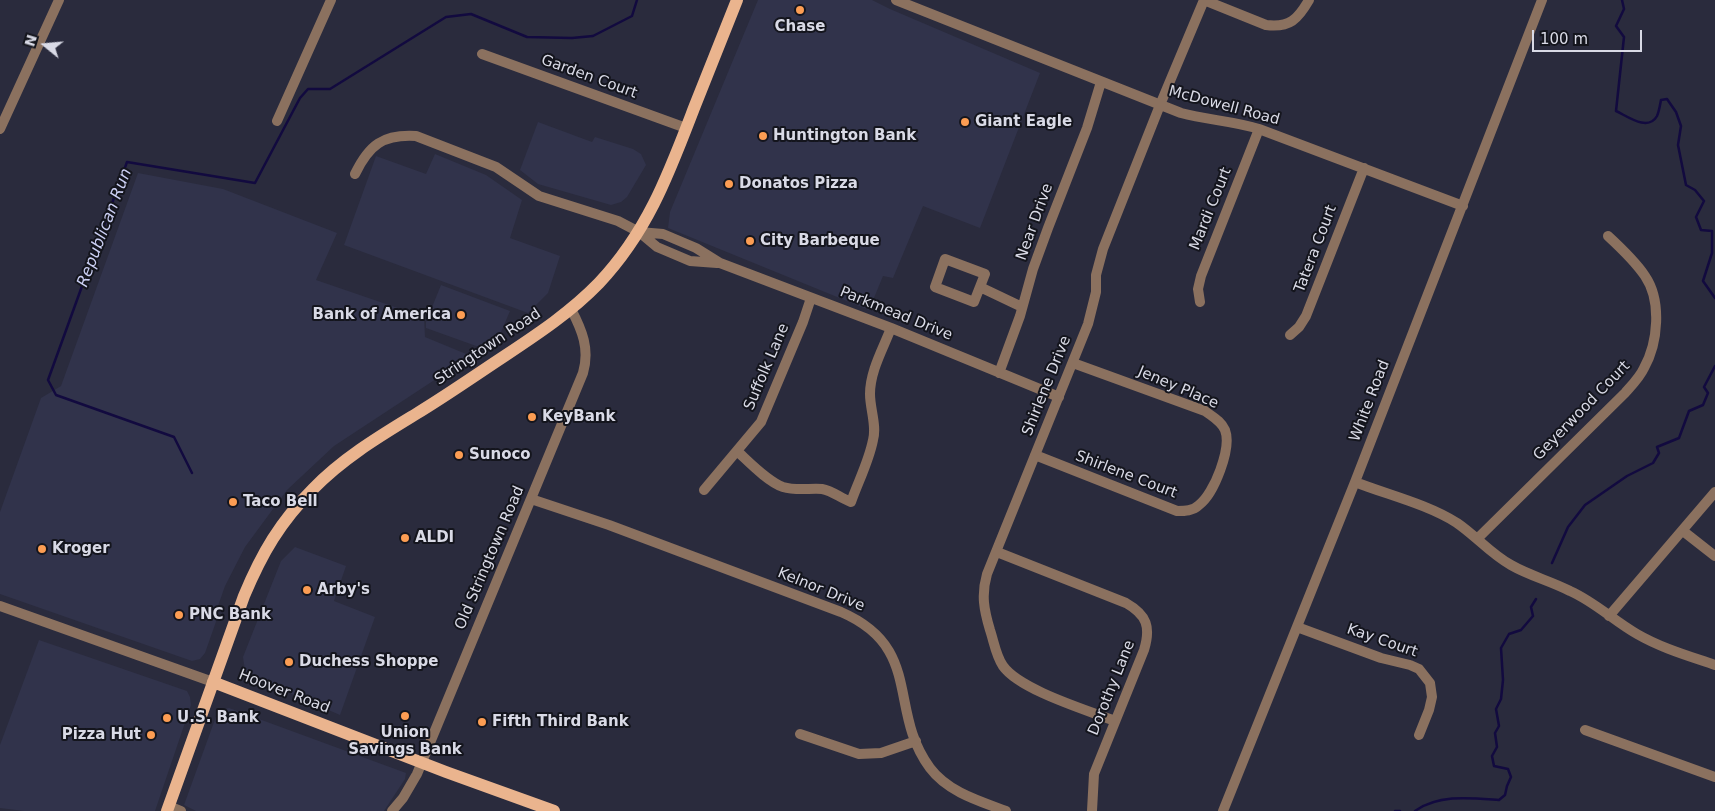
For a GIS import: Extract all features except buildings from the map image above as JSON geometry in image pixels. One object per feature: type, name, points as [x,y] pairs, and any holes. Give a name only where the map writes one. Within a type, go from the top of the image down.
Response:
[{"type":"main road","name":"Stringtown Road","points":[[173,809],[213,682],[244,596],[261,556],[288,517],[314,487],[355,452],[546,328],[571,309],[599,283],[639,232],[661,190],[737,0]]},
{"type":"main road","name":"Hoover Road","points":[[213,682],[554,811]]},
{"type":"street","points":[[0,129],[59,0]]},
{"type":"street","points":[[277,121],[331,0]]},
{"type":"street","name":"McDowell Road","points":[[896,0],[1190,116],[1239,123],[1259,129],[1463,206]]},
{"type":"street","points":[[1204,0],[1266,25],[1275,26],[1284,25],[1300,15],[1309,0]]},
{"type":"street","name":"Shirlene Drive","points":[[1115,721],[1029,687],[1018,681],[1003,666],[998,656],[983,602],[984,583],[1088,324],[1096,292],[1096,275],[1103,249],[1204,0]]},
{"type":"street","name":"White Road","points":[[1223,811],[1355,482],[1542,0]]},
{"type":"street","name":"Garden Court","points":[[482,54],[686,128]]},
{"type":"street","name":"Near Drive","points":[[999,373],[1048,228],[1087,128],[1101,82]]},
{"type":"street","name":"Mardi Court","points":[[1200,302],[1198,289],[1201,276],[1259,129]]},
{"type":"street","name":"Parkmead Drive","points":[[355,174],[361,161],[375,145],[390,137],[416,136],[496,167],[539,196],[618,221],[639,232],[664,235],[696,248],[720,263],[891,328],[1059,398]]},
{"type":"street","name":"Tatera Court","points":[[1290,335],[1299,327],[1306,316],[1364,168]]},
{"type":"street","name":"Geyerwood Court","points":[[1477,539],[1626,393],[1644,369],[1651,353],[1655,336],[1656,311],[1646,277],[1627,254],[1608,236]]},
{"type":"street","points":[[946,259],[985,274],[980,287],[974,302],[935,287],[946,259]]},
{"type":"street","points":[[980,287],[1022,306]]},
{"type":"street","name":"Suffolk Lane","points":[[704,490],[761,422],[812,298]]},
{"type":"street","name":"Old Stringtown Road","points":[[392,811],[407,791],[422,761],[575,392],[586,361],[584,338],[571,309]]},
{"type":"street","points":[[737,451],[753,466],[783,486],[834,492],[840,498],[850,502],[868,459],[874,438],[870,395],[871,382],[891,328]]},
{"type":"street","name":"Jeney Place","points":[[1073,363],[1205,412],[1220,421],[1227,437],[1227,447],[1218,473]]},
{"type":"street","name":"Shirlene Court","points":[[1035,456],[1177,511],[1194,509],[1201,505],[1211,492],[1218,473]]},
{"type":"street","points":[[1355,482],[1455,522],[1498,558],[1510,565],[1529,575],[1585,598],[1638,635],[1659,645],[1715,665]]},
{"type":"street","points":[[1609,616],[1715,492]]},
{"type":"street","name":"Kelnor Drive","points":[[531,498],[824,606],[864,624],[890,650],[895,662],[911,728],[920,751],[930,768],[946,783],[967,796],[1006,811]]},
{"type":"street","points":[[1683,531],[1715,556]]},
{"type":"street","name":"Dorothy Lane","points":[[997,552],[1126,603],[1134,607],[1144,618],[1148,631],[1146,644],[1094,774],[1092,811]]},
{"type":"street","name":"Hoover Road","points":[[0,606],[213,682]]},
{"type":"street","name":"Kay Court","points":[[1297,627],[1382,658],[1419,669],[1430,683],[1432,697],[1419,735]]},
{"type":"street","points":[[1585,730],[1715,777]]},
{"type":"street","points":[[800,734],[859,754],[881,753],[916,741]]},
{"type":"shaded area","points":[[758,0],[872,0],[1040,73],[980,228],[923,206],[893,278],[883,276],[869,310],[668,228],[670,212]]},
{"type":"shaded area","points":[[538,122],[592,142],[595,137],[633,149],[641,154],[646,165],[627,197],[621,202],[611,205],[538,184],[520,170]]},
{"type":"shaded area","points":[[435,154],[486,175],[522,200],[510,238],[560,256],[548,293],[528,313],[344,245],[376,156],[426,174]]},
{"type":"shaded area","points":[[138,173],[223,189],[337,233],[316,280],[424,317],[425,337],[471,356],[334,446],[287,490],[245,547],[225,586],[218,606],[218,616],[205,653],[200,659],[192,661],[0,594],[0,512],[41,398],[61,386]]},
{"type":"shaded area","points":[[441,285],[510,311],[501,332],[479,347],[426,328],[426,322]]},
{"type":"shaded area","points":[[295,547],[346,566],[334,601],[375,617],[340,715],[246,677],[243,657],[281,561]]},
{"type":"shaded area","points":[[39,640],[187,691],[191,705],[155,811],[24,811],[0,808],[0,745]]},
{"type":"shaded area","points":[[229,708],[406,773],[405,779],[384,811],[196,811],[184,805],[218,711]]},
{"type":"waterway","name":"Republican Run","points":[[192,473],[174,437],[56,395],[48,380],[127,162],[255,183],[300,98],[308,89],[330,89],[446,17],[471,14],[527,37],[572,38],[593,36],[632,16],[637,0]]},
{"type":"waterway","points":[[1622,0],[1624,9],[1616,26],[1624,37],[1616,111],[1631,119],[1648,123],[1657,116],[1661,100],[1667,99],[1676,112],[1681,126],[1678,145],[1686,185],[1695,190],[1704,201],[1696,217],[1701,230],[1712,231],[1712,253],[1703,281],[1715,298]]},
{"type":"waterway","points":[[1552,563],[1568,527],[1585,505],[1627,476],[1653,463],[1659,453],[1657,447],[1679,438],[1689,411],[1703,405],[1708,393],[1704,387],[1715,366]]},
{"type":"waterway","points":[[1415,811],[1434,802],[1456,798],[1499,800],[1505,795],[1511,777],[1508,769],[1494,766],[1492,756],[1497,747],[1495,733],[1499,726],[1496,709],[1501,699],[1503,680],[1501,648],[1509,634],[1521,630],[1533,616],[1531,607],[1536,599]]},
{"type":"waterway","points":[[1395,811],[1400,811]]},
{"type":"place","name":"Chase","points":[[800,10]]},
{"type":"place","name":"Giant Eagle","points":[[965,122]]},
{"type":"place","name":"Huntington Bank","points":[[763,136]]},
{"type":"place","name":"Donatos Pizza","points":[[729,184]]},
{"type":"place","name":"City Barbeque","points":[[750,241]]},
{"type":"place","name":"Bank of America","points":[[461,315]]},
{"type":"place","name":"KeyBank","points":[[532,417]]},
{"type":"place","name":"Sunoco","points":[[459,455]]},
{"type":"place","name":"Taco Bell","points":[[233,502]]},
{"type":"place","name":"ALDI","points":[[405,538]]},
{"type":"place","name":"Kroger","points":[[42,549]]},
{"type":"place","name":"Arby's","points":[[307,590]]},
{"type":"place","name":"PNC Bank","points":[[179,615]]},
{"type":"place","name":"Duchess Shoppe","points":[[289,662]]},
{"type":"place","name":"Union Savings Bank","points":[[405,716]]},
{"type":"place","name":"U.S. Bank","points":[[167,718]]},
{"type":"place","name":"Fifth Third Bank","points":[[482,722]]},
{"type":"place","name":"Pizza Hut","points":[[151,735]]}]
